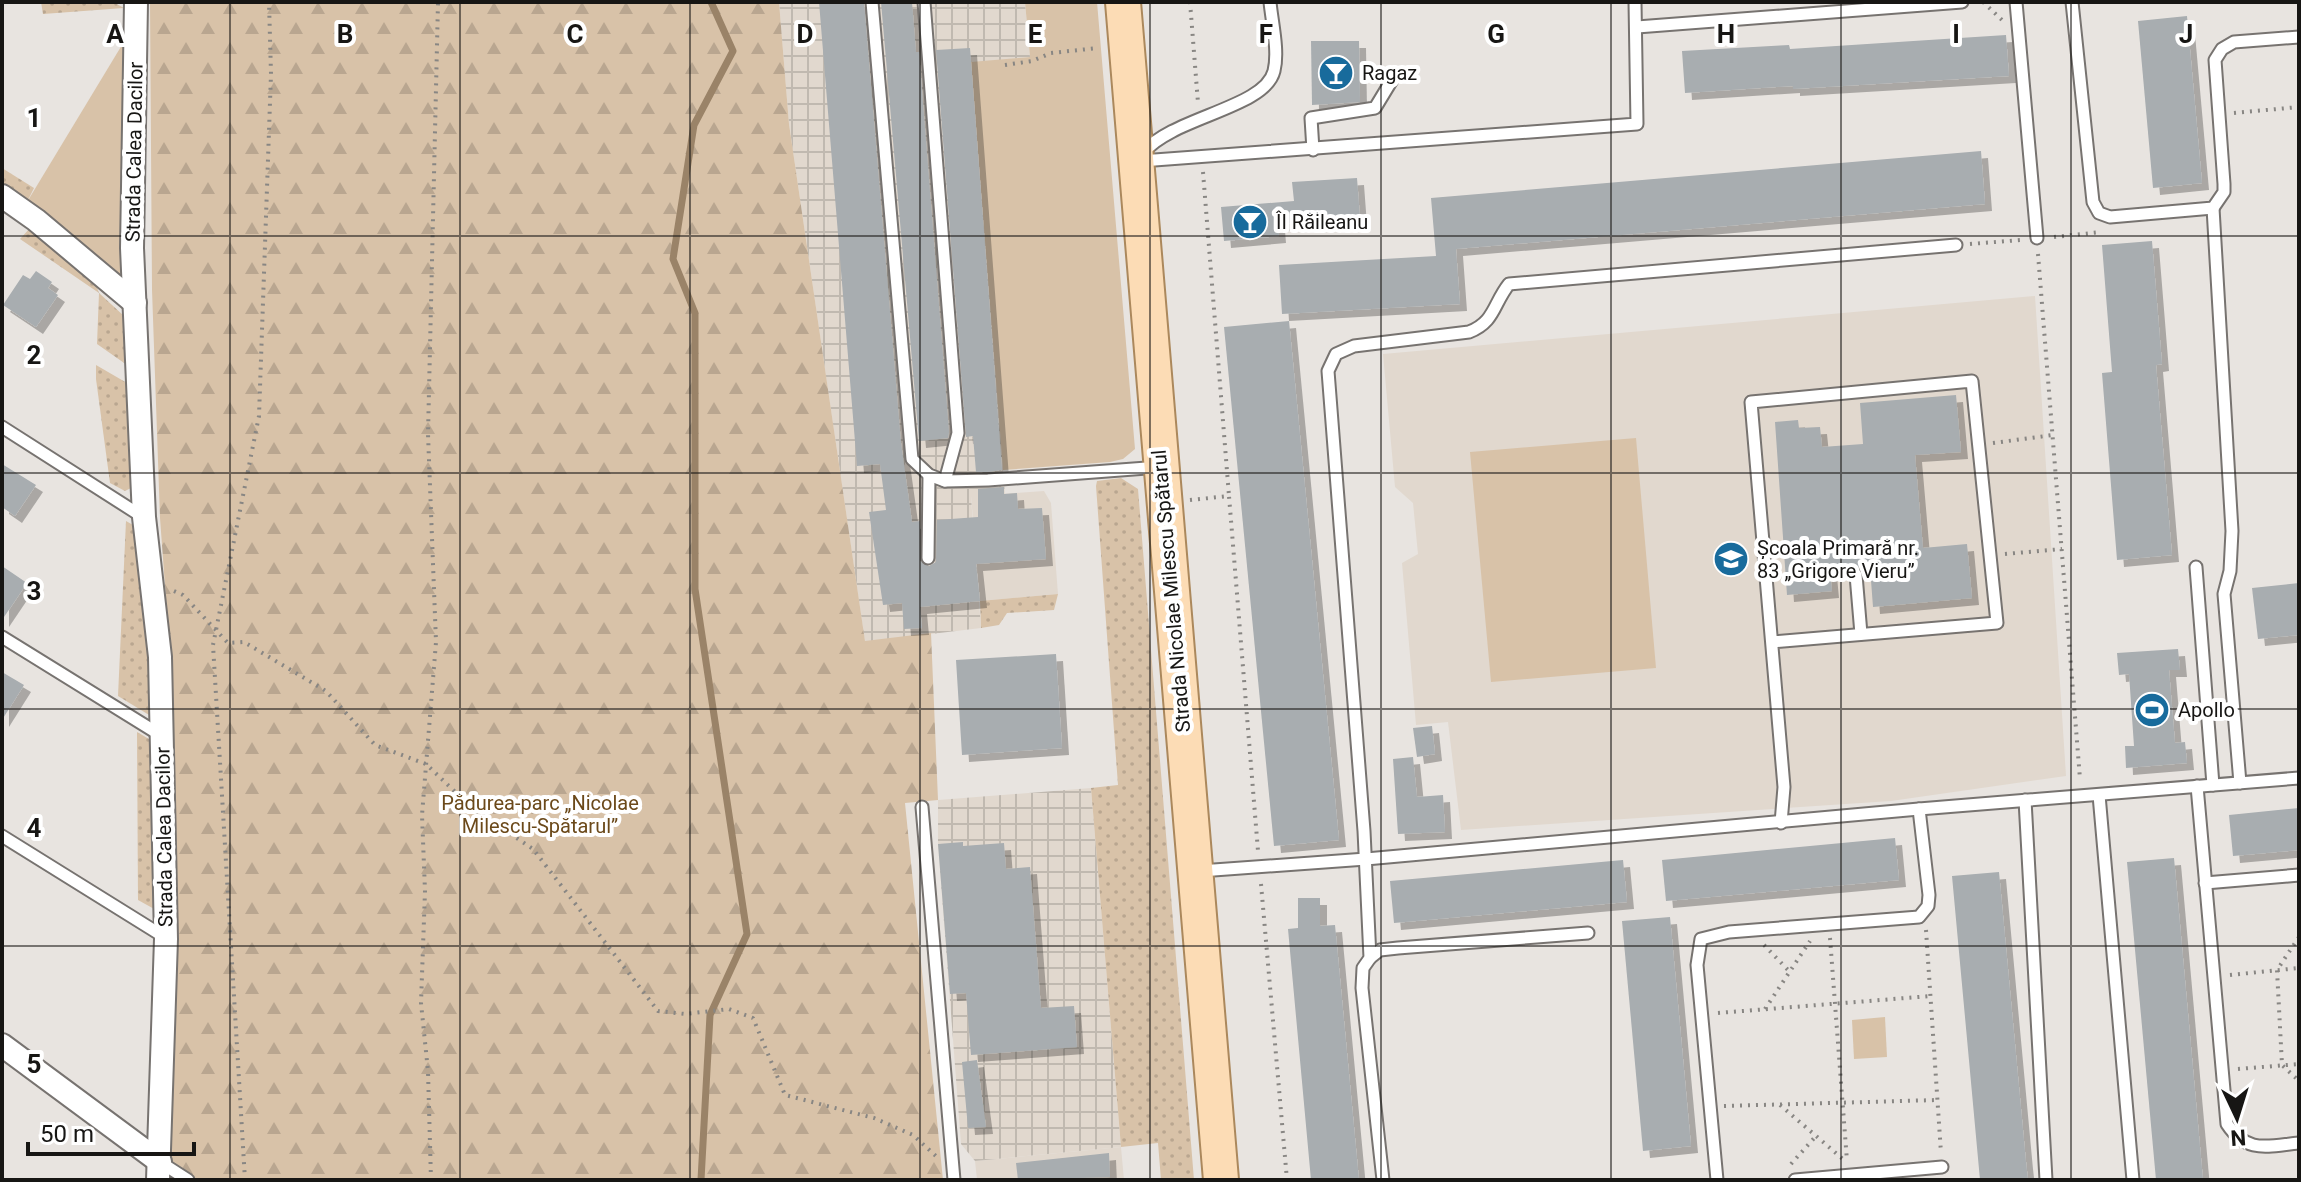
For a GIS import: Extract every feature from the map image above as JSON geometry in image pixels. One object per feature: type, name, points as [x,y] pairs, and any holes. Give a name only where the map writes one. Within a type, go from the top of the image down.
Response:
[{"type":"main road","name":"Strada Nicolae Milescu Spătarul","points":[[1123,2],[1221,1180]]},
{"type":"street","name":"Strada Calea Dacilor","points":[[136,2],[132,233],[144,517],[160,657],[166,939],[159,1171]]},
{"type":"street","points":[[2,196],[36,220],[135,303]]},
{"type":"street","points":[[2,1045],[159,1171]]},
{"type":"lane","points":[[872,2],[912,459],[929,475],[945,481],[1160,466]]},
{"type":"lane","points":[[924,2],[958,433],[945,481]]},
{"type":"lane","points":[[1136,161],[1153,141],[1199,117],[1264,90],[1275,68],[1270,2]]},
{"type":"lane","points":[[1136,161],[1637,124],[1635,2]]},
{"type":"lane","points":[[1801,2],[1802,16]]},
{"type":"lane","points":[[1637,27],[1962,2]]},
{"type":"lane","points":[[2016,2],[2037,238]]},
{"type":"lane","points":[[2072,2],[2093,202],[2099,213],[2110,217],[2213,208]]},
{"type":"lane","points":[[2240,783],[2224,594],[2230,571],[2232,531],[2213,208],[2224,192],[2215,60],[2222,49],[2234,42],[2299,37]]},
{"type":"lane","points":[[1313,150],[1311,118],[1375,108],[1392,80]]},
{"type":"lane","points":[[1370,958],[1366,859],[1328,371],[1336,354],[1354,346],[1469,332],[1482,327],[1509,284],[1956,245]]},
{"type":"lane","points":[[1772,642],[1997,623],[1972,381],[1751,402],[1784,787],[1781,823]]},
{"type":"lane","points":[[2,427],[144,517]]},
{"type":"lane","points":[[928,558],[929,475]]},
{"type":"lane","points":[[2196,567],[2213,785]]},
{"type":"lane","points":[[1856,575],[1861,634]]},
{"type":"lane","name":"Strada Calea Dacilor","points":[[2,637],[162,736]]},
{"type":"lane","points":[[1195,871],[2299,778]]},
{"type":"lane","points":[[2197,786],[2227,1124],[2237,1139],[2249,1146],[2299,1143]]},
{"type":"lane","points":[[2099,795],[2133,1180]]},
{"type":"lane","points":[[2025,800],[2046,1180]]},
{"type":"lane","points":[[922,807],[954,1177]]},
{"type":"lane","points":[[1717,1180],[1697,965],[1701,939],[1713,934],[1749,930],[1919,917],[1925,911],[1929,895],[1919,809]]},
{"type":"lane","name":"Strada Calea Dacilor","points":[[2,836],[166,939]]},
{"type":"lane","points":[[2205,883],[2299,875]]},
{"type":"lane","points":[[1383,1180],[1362,988],[1363,968],[1370,958],[1380,950],[1588,933]]},
{"type":"lane","points":[[1795,1180],[1942,1167]]},
{"type":"lane","points":[[159,1171],[188,1180]]},
{"type":"path","points":[[245,1180],[213,645],[259,416],[271,74],[269,2]]},
{"type":"path","points":[[431,1180],[428,1071],[421,1003],[425,891],[422,815],[436,642],[428,434],[438,2]]},
{"type":"path","points":[[1190,2],[1199,117]]},
{"type":"path","points":[[1005,65],[1032,61],[1051,53],[1099,48]]},
{"type":"path","points":[[2218,114],[2299,107]]},
{"type":"path","points":[[1202,157],[1287,1180]]},
{"type":"path","points":[[1956,245],[2109,231],[2110,217]]},
{"type":"path","points":[[2037,238],[2081,795]]},
{"type":"path","points":[[1979,445],[2053,435]]},
{"type":"path","points":[[1163,503],[1229,496]]},
{"type":"path","points":[[1991,556],[2062,549]]},
{"type":"path","points":[[151,580],[183,595],[228,643],[244,642],[326,691],[375,745],[426,764],[472,808],[533,849],[658,1011],[695,1013],[727,1010],[753,1018],[785,1095],[874,1118],[913,1135],[954,1177]]},
{"type":"path","points":[[1925,911],[1942,1167]]},
{"type":"path","points":[[1765,1009],[1825,925]]},
{"type":"path","points":[[1779,1104],[1847,1163],[1835,1003],[1825,925]]},
{"type":"path","points":[[1749,930],[1790,972]]},
{"type":"path","points":[[2299,937],[2277,970],[2282,1065],[2299,1081]]},
{"type":"path","points":[[2213,977],[2299,968]]},
{"type":"path","points":[[1702,1014],[1931,996]]},
{"type":"path","points":[[2222,1070],[2299,1064]]},
{"type":"path","points":[[1710,1106],[1938,1100]]},
{"type":"path","points":[[1787,1169],[1816,1136]]},
{"type":"shaded area","points":[[779,2],[1025,2],[1030,57],[971,63],[1005,494],[971,497],[981,628],[865,642],[789,124]]},
{"type":"shaded area","name":"Școala Primară nr. 83 „Grigore Vieru”","points":[[2035,296],[2066,776],[1891,801],[1461,830],[1448,722],[1416,725],[1402,563],[1418,554],[1413,503],[1395,487],[1383,354]]},
{"type":"shaded area","points":[[1044,491],[1051,503],[1058,594],[980,601],[971,496]]},
{"type":"shaded area","points":[[1091,788],[1121,1147],[975,1161],[961,1144],[938,844],[938,800]]},
{"type":"shaded area","points":[[1121,1147],[1124,1180],[977,1180],[975,1161]]},
{"type":"green space","points":[[41,2],[113,2],[124,8],[43,14]]},
{"type":"green space","name":"Pădurea-parc „Nicolae Milescu-Spătarul”","points":[[150,2],[779,2],[789,124],[865,641],[931,633],[938,800],[905,803],[943,1180],[170,1180],[177,943],[171,667],[160,518],[152,290]]},
{"type":"green space","points":[[1025,2],[1097,2],[1135,449],[1123,459],[1110,462],[1003,470],[971,62],[1030,57]]},
{"type":"green space","points":[[125,40],[123,282],[27,202]]},
{"type":"green space","points":[[2,168],[34,188],[27,202],[2,187]]},
{"type":"green space","points":[[30,228],[95,282],[99,293],[20,239]]},
{"type":"green space","points":[[99,293],[124,316],[127,365],[97,344]]},
{"type":"green space","points":[[96,365],[127,383],[133,487],[125,491],[110,483]]},
{"type":"green space","points":[[1636,438],[1656,668],[1491,682],[1470,452]]},
{"type":"green space","points":[[1121,478],[1138,489],[1194,1180],[1161,1180],[1158,1143],[1121,1147],[1091,788],[1118,785],[1096,486],[1097,481]]},
{"type":"green space","points":[[126,521],[140,529],[154,718],[118,696]]},
{"type":"green space","points":[[1058,594],[1054,610],[1007,613],[999,625],[981,628],[980,601]]},
{"type":"green space","points":[[137,732],[149,739],[156,910],[138,900]]},
{"type":"green space","points":[[1885,1017],[1887,1057],[1854,1059],[1852,1020]]},
{"type":"building","points":[[819,2],[864,2],[901,443],[912,522],[920,521],[920,561],[929,566],[936,562],[937,520],[978,517],[978,489],[1004,487],[1004,494],[1017,493],[1018,509],[1042,508],[1046,559],[976,564],[980,601],[920,607],[922,628],[904,629],[902,603],[883,605],[869,512],[886,510],[880,464],[857,466]]},
{"type":"building","points":[[881,2],[912,2],[916,52],[919,52],[948,438],[919,441]]},
{"type":"building","points":[[2187,16],[2202,183],[2153,188],[2138,21]]},
{"type":"building","points":[[2006,35],[2009,76],[1685,93],[1682,51],[1789,45],[1790,49]]},
{"type":"building","points":[[1311,41],[1359,41],[1360,102],[1312,105]]},
{"type":"building","points":[[970,48],[1002,470],[988,472],[976,472],[973,436],[966,437],[936,50]]},
{"type":"building","points":[[1981,151],[1985,204],[1456,249],[1460,304],[1282,314],[1279,265],[1436,256],[1431,198]]},
{"type":"building","points":[[1357,178],[1360,218],[1278,224],[1279,236],[1224,241],[1221,207],[1294,201],[1292,182]]},
{"type":"building","points":[[2152,241],[2162,364],[2156,365],[2172,555],[2117,560],[2102,373],[2112,372],[2102,245]]},
{"type":"building","points":[[36,271],[52,282],[48,288],[58,295],[36,327],[3,305],[23,275],[30,279]]},
{"type":"building","points":[[1289,321],[1339,840],[1274,846],[1224,327]]},
{"type":"building","points":[[1956,395],[1961,452],[1915,455],[1923,548],[1967,544],[1972,598],[1873,607],[1870,567],[1830,570],[1832,591],[1787,595],[1775,422],[1798,420],[1799,428],[1820,427],[1822,447],[1863,444],[1860,403]]},
{"type":"building","points":[[2,464],[36,485],[15,516],[2,507]]},
{"type":"building","points":[[2,566],[27,583],[2,620]]},
{"type":"building","points":[[2299,583],[2299,635],[2258,639],[2252,588]]},
{"type":"building","points":[[2178,649],[2180,670],[2169,670],[2175,743],[2185,742],[2187,763],[2126,768],[2125,746],[2134,746],[2129,674],[2119,675],[2117,653]]},
{"type":"building","points":[[1056,654],[1062,748],[962,755],[956,660]]},
{"type":"building","points":[[2,672],[24,685],[2,720]]},
{"type":"building","points":[[1432,726],[1435,754],[1417,757],[1413,728]]},
{"type":"building","points":[[1413,757],[1417,797],[1443,795],[1445,832],[1398,834],[1393,759]]},
{"type":"building","points":[[2299,808],[2299,850],[2233,856],[2229,815]]},
{"type":"building","points":[[1895,838],[1899,880],[1666,901],[1662,860]]},
{"type":"building","points":[[963,842],[963,846],[1004,843],[1006,869],[1030,867],[1041,1008],[1074,1006],[1077,1047],[971,1055],[966,993],[950,994],[938,844]]},
{"type":"building","points":[[2174,858],[2203,1180],[2156,1180],[2127,862]]},
{"type":"building","points":[[1623,860],[1627,902],[1394,923],[1390,881]]},
{"type":"building","points":[[1999,872],[2028,1180],[1980,1180],[1952,876]]},
{"type":"building","points":[[1298,898],[1320,898],[1320,926],[1335,925],[1359,1180],[1311,1180],[1288,929],[1298,928]]},
{"type":"building","points":[[1670,917],[1691,1146],[1643,1151],[1622,921]]},
{"type":"building","points":[[977,1060],[986,1127],[968,1128],[962,1062]]},
{"type":"building","points":[[1109,1153],[1110,1177],[1018,1180],[1016,1163]]},
{"type":"waterway","points":[[701,1180],[710,1015],[747,934],[695,589],[695,313],[673,259],[694,125],[733,51],[711,2]]},
{"type":"place","name":"Ragaz","points":[[1336,73]]},
{"type":"place","name":"ÎI Răileanu","points":[[1250,222]]},
{"type":"place","name":"Școala Primară nr. 83 „Grigore Vieru”","points":[[1731,559]]},
{"type":"place","name":"Apollo","points":[[2152,710]]}]
